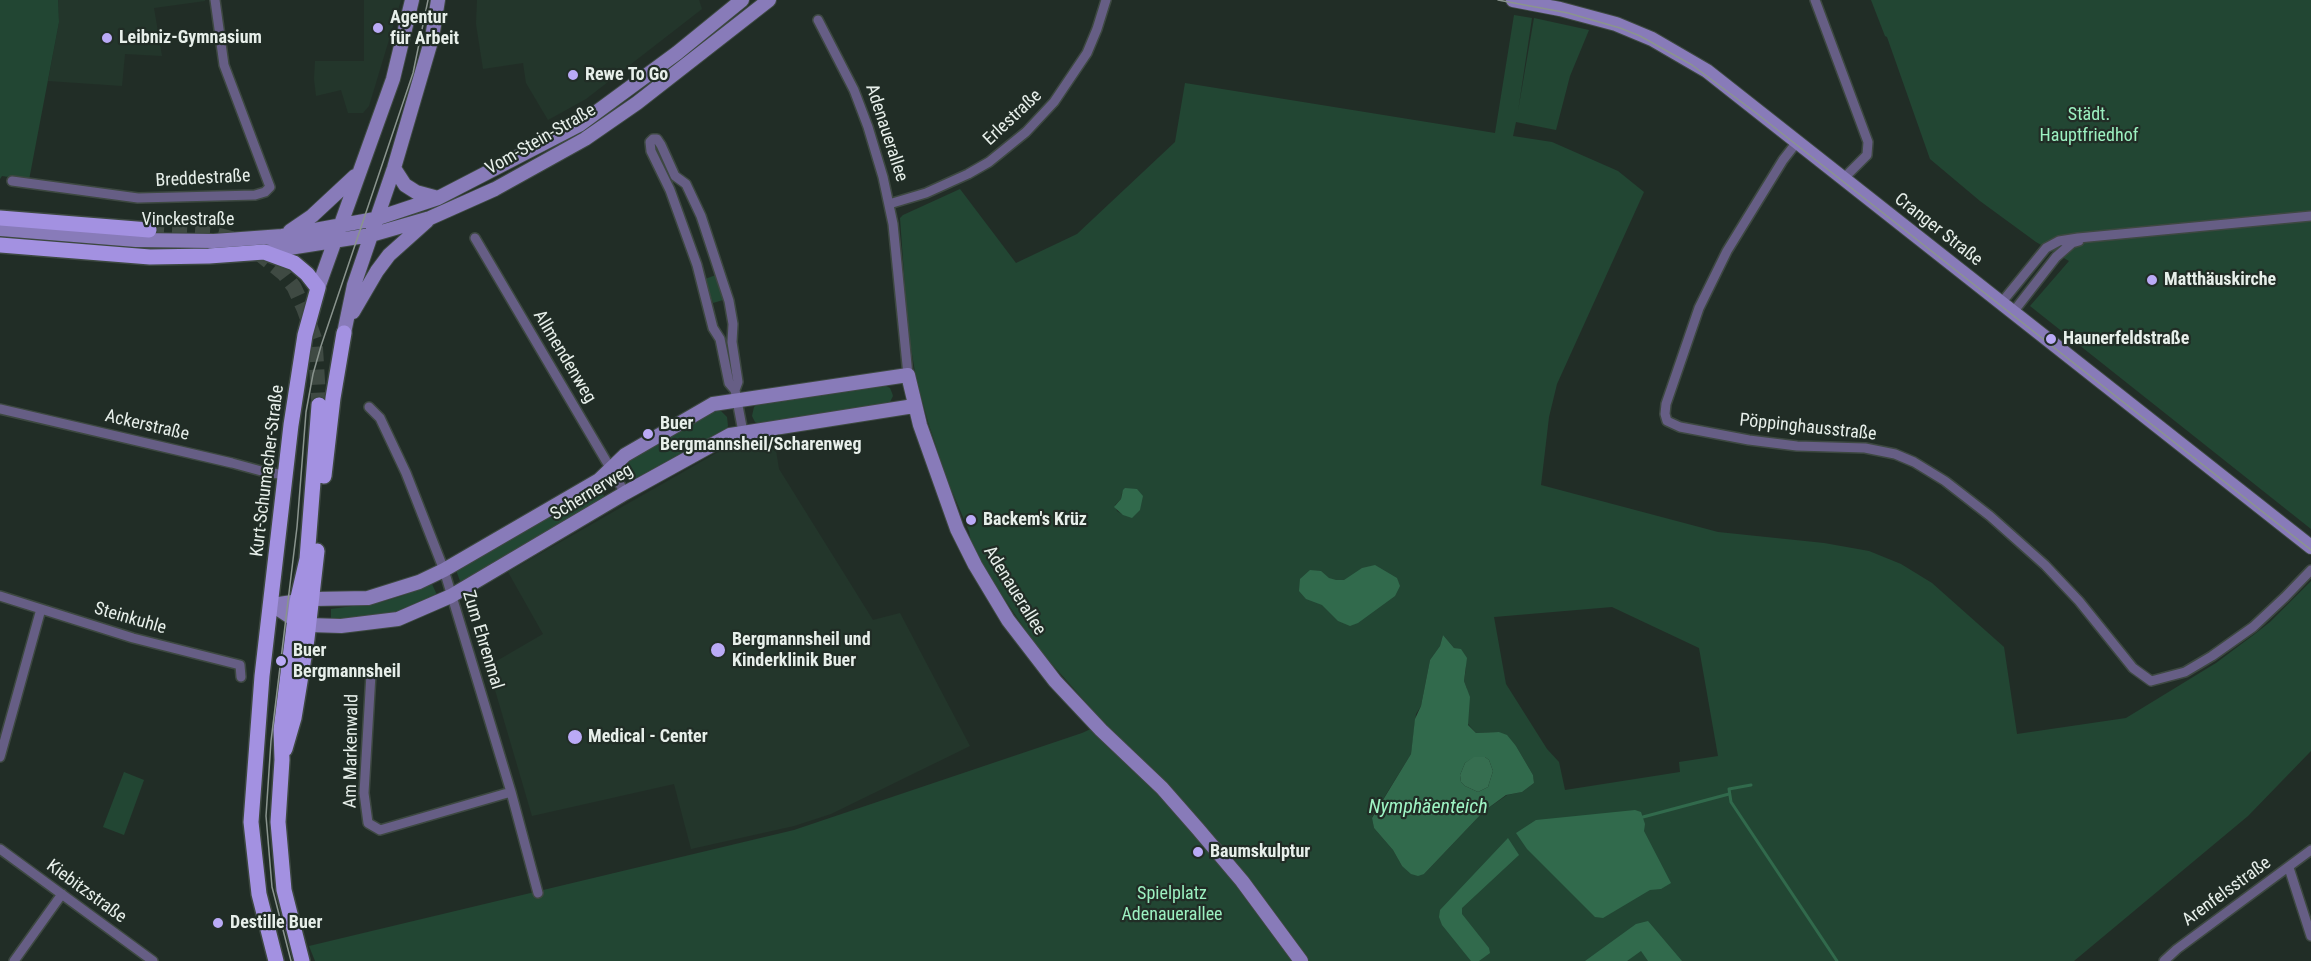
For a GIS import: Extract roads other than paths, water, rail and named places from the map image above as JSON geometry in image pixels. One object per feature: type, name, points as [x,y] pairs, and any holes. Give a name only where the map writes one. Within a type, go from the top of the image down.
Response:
[{"type":"main road","name":"Kurt-Schumacher-Straße","points":[[276,961],[258,894],[251,822],[262,676],[305,335],[334,241],[393,79],[412,0]]},
{"type":"main road","points":[[302,961],[284,890],[278,822],[282,760],[294,718],[302,622],[333,398],[354,285],[394,168],[432,38],[438,0]]},
{"type":"main road","name":"Vom-Stein-Straße","points":[[375,219],[438,198],[579,125],[677,53],[742,0]]},
{"type":"main road","name":"Vom-Stein-Straße","points":[[371,235],[430,218],[495,189],[585,138],[638,103],[769,0]]},
{"type":"main road","name":"Cranger Straße","points":[[1513,0],[1561,4],[1626,28],[1679,54],[1707,71],[2311,547]]},
{"type":"main road","points":[[394,168],[405,186],[416,192],[438,198]]},
{"type":"main road","points":[[282,236],[339,194],[360,169]]},
{"type":"main road","name":"Vinckestraße","points":[[0,218],[149,230]]},
{"type":"main road","points":[[344,333],[355,307],[377,271],[393,251],[430,218]]},
{"type":"main road","name":"Vinckestraße","points":[[0,229],[147,240],[214,241],[282,236],[375,219]]},
{"type":"main road","name":"Vinckestraße","points":[[0,245],[150,257],[209,256],[264,252],[371,235]]},
{"type":"main road","points":[[264,252],[294,263],[318,288]]},
{"type":"main road","name":"Schernerweg","points":[[272,605],[305,600],[368,598],[419,582],[444,570],[599,480],[625,455],[650,438],[713,404],[735,396],[908,375]]},
{"type":"main road","name":"Adenauerallee","points":[[908,375],[914,406],[957,529],[990,593],[1055,681],[1101,730],[1162,788],[1242,881],[1301,961]]},
{"type":"main road","points":[[305,600],[319,405]]},
{"type":"main road","name":"Schernerweg","points":[[302,622],[340,626],[398,619],[452,596],[730,435],[914,406]]},
{"type":"main road","points":[[272,605],[302,622]]},
{"type":"street","name":"Breddestraße","points":[[12,181],[138,198],[255,195],[266,192],[270,187],[224,65],[214,0]]},
{"type":"street","name":"Erlestraße","points":[[889,204],[926,193],[989,162],[1044,115],[1087,53],[1106,0]]},
{"type":"street","points":[[1815,0],[1869,147],[1867,155],[1844,178]]},
{"type":"street","name":"Adenauerallee","points":[[818,20],[854,90],[876,151],[889,204],[897,260],[902,338],[908,375]]},
{"type":"street","points":[[735,396],[738,382],[729,301],[701,216],[686,184],[675,176],[661,145],[657,139],[653,139],[650,141],[651,150],[670,190],[697,265],[713,328],[720,339],[729,383],[735,396],[743,432]]},
{"type":"street","name":"Pöppinghausstraße","points":[[1797,141],[1727,251],[1699,308],[1666,404],[1667,420],[1680,427],[1713,434],[1797,446],[1865,448],[1895,454],[1914,462],[1945,481],[1990,516],[2045,565],[2079,601],[2133,668],[2151,681],[2185,672],[2212,656],[2253,627],[2311,570]]},
{"type":"street","points":[[670,190],[686,184]]},
{"type":"street","points":[[2002,302],[2046,248],[2059,241],[2311,216]]},
{"type":"street","points":[[2014,311],[2056,257],[2072,243],[2093,237]]},
{"type":"street","name":"Allmendenweg","points":[[475,238],[625,494]]},
{"type":"street","points":[[697,265],[715,258]]},
{"type":"street","points":[[720,339],[732,336]]},
{"type":"street","name":"Zum Ehrenmal","points":[[369,406],[380,418],[406,473],[444,570],[511,792],[538,892]]},
{"type":"street","name":"Ackerstraße","points":[[0,409],[286,475]]},
{"type":"street","name":"Steinkuhle","points":[[0,596],[133,638],[240,665],[241,677]]},
{"type":"street","points":[[0,757],[41,609]]},
{"type":"street","name":"Am Markenwald","points":[[371,674],[364,793],[368,823],[380,830],[511,792]]},
{"type":"street","name":"Kiebitzstraße","points":[[0,849],[153,961]]},
{"type":"street","name":"Arenfelsstraße","points":[[2164,961],[2311,850]]},
{"type":"street","points":[[2289,868],[2311,936]]},
{"type":"street","points":[[14,961],[62,894]]},
{"type":"water","points":[[1125,488],[1137,489],[1143,496],[1140,510],[1132,518],[1123,515],[1114,507],[1121,499]]},
{"type":"water","points":[[1375,565],[1397,578],[1400,586],[1395,596],[1358,623],[1350,626],[1338,621],[1322,605],[1306,599],[1299,591],[1300,579],[1310,570],[1321,571],[1329,578],[1344,580],[1362,568]]},
{"type":"water","name":"Nymphäenteich","points":[[1443,635],[1454,648],[1461,649],[1467,658],[1464,681],[1470,697],[1468,725],[1476,733],[1499,732],[1507,735],[1533,775],[1534,783],[1522,792],[1506,795],[1484,811],[1424,874],[1418,876],[1411,874],[1402,866],[1393,850],[1374,828],[1372,818],[1411,754],[1415,719],[1421,706],[1430,660],[1440,646]],"holes":[[[1474,757],[1485,757],[1489,760],[1493,771],[1488,787],[1478,792],[1465,786],[1461,782],[1460,775],[1465,763]]]},
{"type":"water","points":[[1635,810],[1641,812],[1645,824],[1644,831],[1671,883],[1661,889],[1650,890],[1603,918],[1595,917],[1527,849],[1516,833],[1536,820]]},
{"type":"water","points":[[1508,838],[1519,855],[1462,908],[1462,914],[1489,948],[1490,953],[1479,961],[1471,961],[1442,925],[1439,917],[1440,910]]},
{"type":"water","points":[[1648,921],[1682,961],[1648,961],[1641,951],[1627,961],[1585,961],[1636,924]]},
{"type":"waterway","points":[[1751,785],[1729,789],[1731,802],[1837,961]]},
{"type":"waterway","points":[[1643,817],[1729,794]]},
{"type":"tunnel","points":[[149,230],[214,234],[233,239]]},
{"type":"tunnel","points":[[257,252],[284,274],[294,287],[304,309],[315,340],[319,405]]},
{"type":"tram line","points":[[291,961],[272,887],[266,816],[271,741],[297,527],[306,412],[321,346],[413,73],[428,0]]},
{"type":"tram line","points":[[1498,0],[1568,13],[1620,28],[1640,36],[1692,65],[2311,550]]},
{"type":"place","name":"Agentur für Arbeit","points":[[378,28]]},
{"type":"place","name":"Leibniz-Gymnasium","points":[[107,38]]},
{"type":"place","name":"Rewe To Go","points":[[573,75]]},
{"type":"place","name":"Matthäuskirche","points":[[2152,280]]},
{"type":"place","name":"Haunerfeldstraße","points":[[2051,339]]},
{"type":"place","name":"Buer Bergmannsheil/Scharenweg","points":[[648,434]]},
{"type":"place","name":"Backem's Krüz","points":[[971,520]]},
{"type":"place","name":"Bergmannsheil und Kinderklinik Buer","points":[[718,650]]},
{"type":"place","name":"Buer Bergmannsheil","points":[[281,661]]},
{"type":"place","name":"Medical - Center","points":[[575,737]]},
{"type":"place","name":"Baumskulptur","points":[[1198,852]]},
{"type":"place","name":"Destille Buer","points":[[218,923]]},
{"type":"park label","name":"Städt. Hauptfriedhof","points":[[2089,125]]},
{"type":"park label","name":"Spielplatz Adenauerallee","points":[[1172,904]]}]
